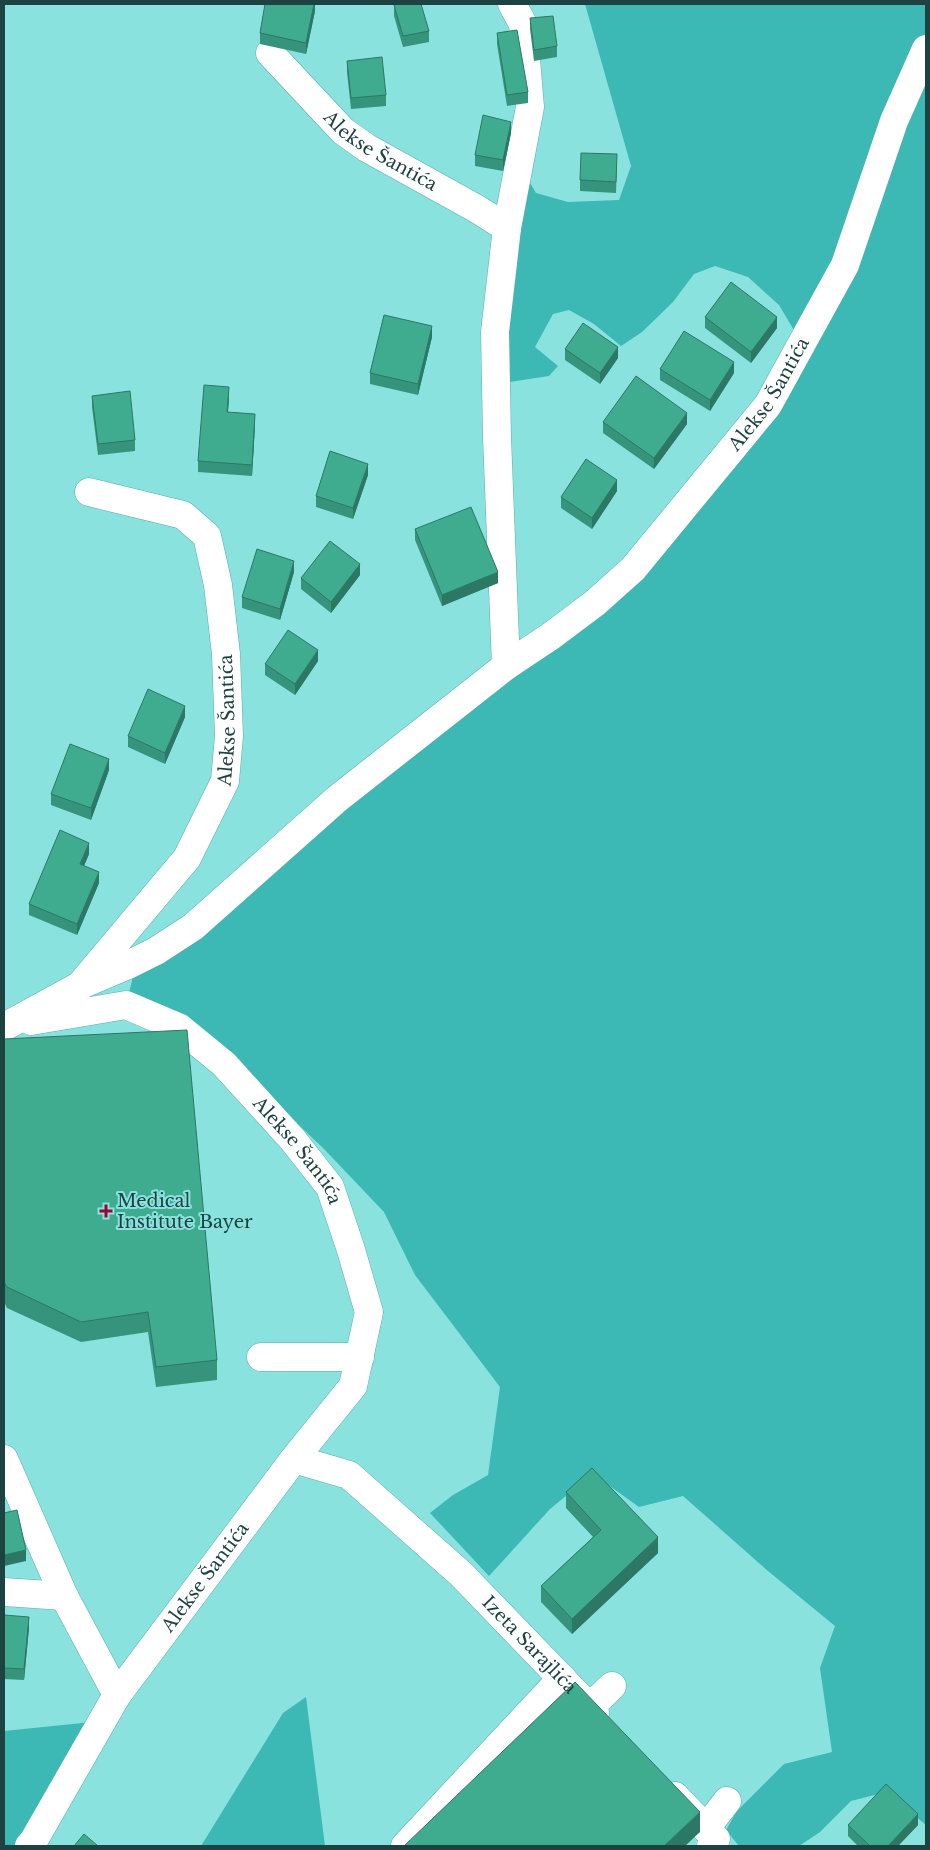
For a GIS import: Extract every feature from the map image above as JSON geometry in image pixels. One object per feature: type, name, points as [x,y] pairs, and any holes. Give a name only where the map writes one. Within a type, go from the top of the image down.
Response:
[{"type":"street","points":[[506,666],[496,438],[495,332],[507,228],[530,107],[523,24],[512,4]]},
{"type":"street","name":"Alekse Šantića","points":[[7,1026],[79,986],[156,951],[193,927],[338,799],[506,666],[551,636],[595,603],[633,569],[768,405],[845,265],[894,121],[926,49]]},
{"type":"street","name":"Alekse Šantića","points":[[270,53],[326,114],[344,131],[367,148],[477,208],[507,228]]},
{"type":"street","name":"Alekse Šantića","points":[[79,986],[187,858],[225,781],[229,736],[226,654],[218,585],[207,536],[183,515],[89,492]]},
{"type":"street","name":"Alekse Šantića","points":[[7,1026],[126,1005],[180,1028],[224,1064],[293,1140],[330,1187],[369,1312],[353,1386],[294,1459],[117,1695],[29,1846]]},
{"type":"street","points":[[261,1356],[360,1357]]},
{"type":"street","points":[[4,1459],[64,1596],[117,1695]]},
{"type":"street","name":"Izeta Sarajlića","points":[[294,1459],[349,1475],[461,1574],[610,1728]]},
{"type":"street","points":[[4,1592],[64,1596]]},
{"type":"street","points":[[405,1846],[562,1678]]},
{"type":"street","points":[[590,1707],[612,1686]]},
{"type":"street","points":[[658,1778],[708,1837],[727,1801]]},
{"type":"shaded area","points":[[585,4],[926,4],[926,1825],[886,1792],[851,1801],[820,1832],[799,1846],[739,1846],[726,1830],[737,1811],[784,1764],[832,1752],[820,1668],[835,1626],[768,1571],[683,1496],[639,1507],[593,1474],[550,1509],[489,1576],[430,1513],[453,1495],[488,1475],[500,1387],[415,1275],[384,1212],[324,1149],[231,1060],[126,1005],[133,977],[551,636],[768,405],[798,337],[779,305],[748,277],[715,266],[694,274],[673,302],[642,332],[621,346],[594,324],[569,310],[553,314],[535,347],[558,366],[549,376],[496,384],[519,164],[536,193],[568,202],[619,200],[631,166]]},
{"type":"shaded area","points":[[306,1697],[325,1846],[201,1846],[283,1713]]},
{"type":"shaded area","points":[[102,1721],[29,1846],[4,1846],[4,1731]]},
{"type":"building","points":[[265,4],[314,4],[306,43],[260,33]]},
{"type":"building","points":[[421,4],[429,31],[403,36],[394,5]]},
{"type":"building","points":[[553,16],[557,46],[534,50],[530,18]]},
{"type":"building","points":[[517,30],[528,92],[507,95],[497,33]]},
{"type":"building","points":[[382,57],[386,95],[351,98],[347,61]]},
{"type":"building","points":[[483,115],[511,122],[503,160],[475,155]]},
{"type":"building","points":[[581,153],[617,154],[616,182],[580,180]]},
{"type":"building","points":[[731,282],[777,317],[751,352],[705,317]]},
{"type":"building","points":[[384,315],[432,326],[418,384],[370,373]]},
{"type":"building","points":[[583,323],[618,347],[600,373],[565,349]]},
{"type":"building","points":[[684,331],[734,362],[710,400],[660,369]]},
{"type":"building","points":[[636,376],[687,413],[654,458],[603,422]]},
{"type":"building","points":[[204,385],[229,387],[227,412],[255,414],[252,465],[198,461]]},
{"type":"building","points":[[130,391],[135,440],[98,444],[92,396]]},
{"type":"building","points":[[330,451],[368,464],[353,508],[316,496]]},
{"type":"building","points":[[586,459],[617,480],[592,518],[561,497]]},
{"type":"building","points":[[471,507],[498,572],[442,595],[415,529]]},
{"type":"building","points":[[330,541],[360,564],[331,602],[301,578]]},
{"type":"building","points":[[257,549],[294,561],[280,609],[242,597]]},
{"type":"building","points":[[288,630],[318,650],[295,684],[265,664]]},
{"type":"building","points":[[148,689],[185,706],[165,753],[128,736]]},
{"type":"building","points":[[70,744],[109,759],[91,808],[51,794]]},
{"type":"building","points":[[60,830],[89,843],[80,864],[99,872],[77,924],[29,904]]},
{"type":"building","points":[[187,1030],[217,1360],[156,1367],[148,1312],[81,1322],[7,1287],[4,1282],[4,1039]]},
{"type":"building","points":[[592,1468],[658,1537],[572,1619],[541,1586],[601,1530],[566,1492]]},
{"type":"building","points":[[17,1510],[26,1550],[4,1555],[4,1513]]},
{"type":"building","points":[[4,1615],[29,1617],[24,1669],[4,1668]]},
{"type":"building","points":[[575,1682],[700,1812],[664,1846],[404,1846]]},
{"type":"building","points":[[886,1784],[918,1814],[888,1846],[870,1846],[848,1825]]},
{"type":"building","points":[[84,1834],[98,1846],[74,1846]]},
{"type":"place","name":"Medical Institute Bayer","points":[[106,1211]]}]
